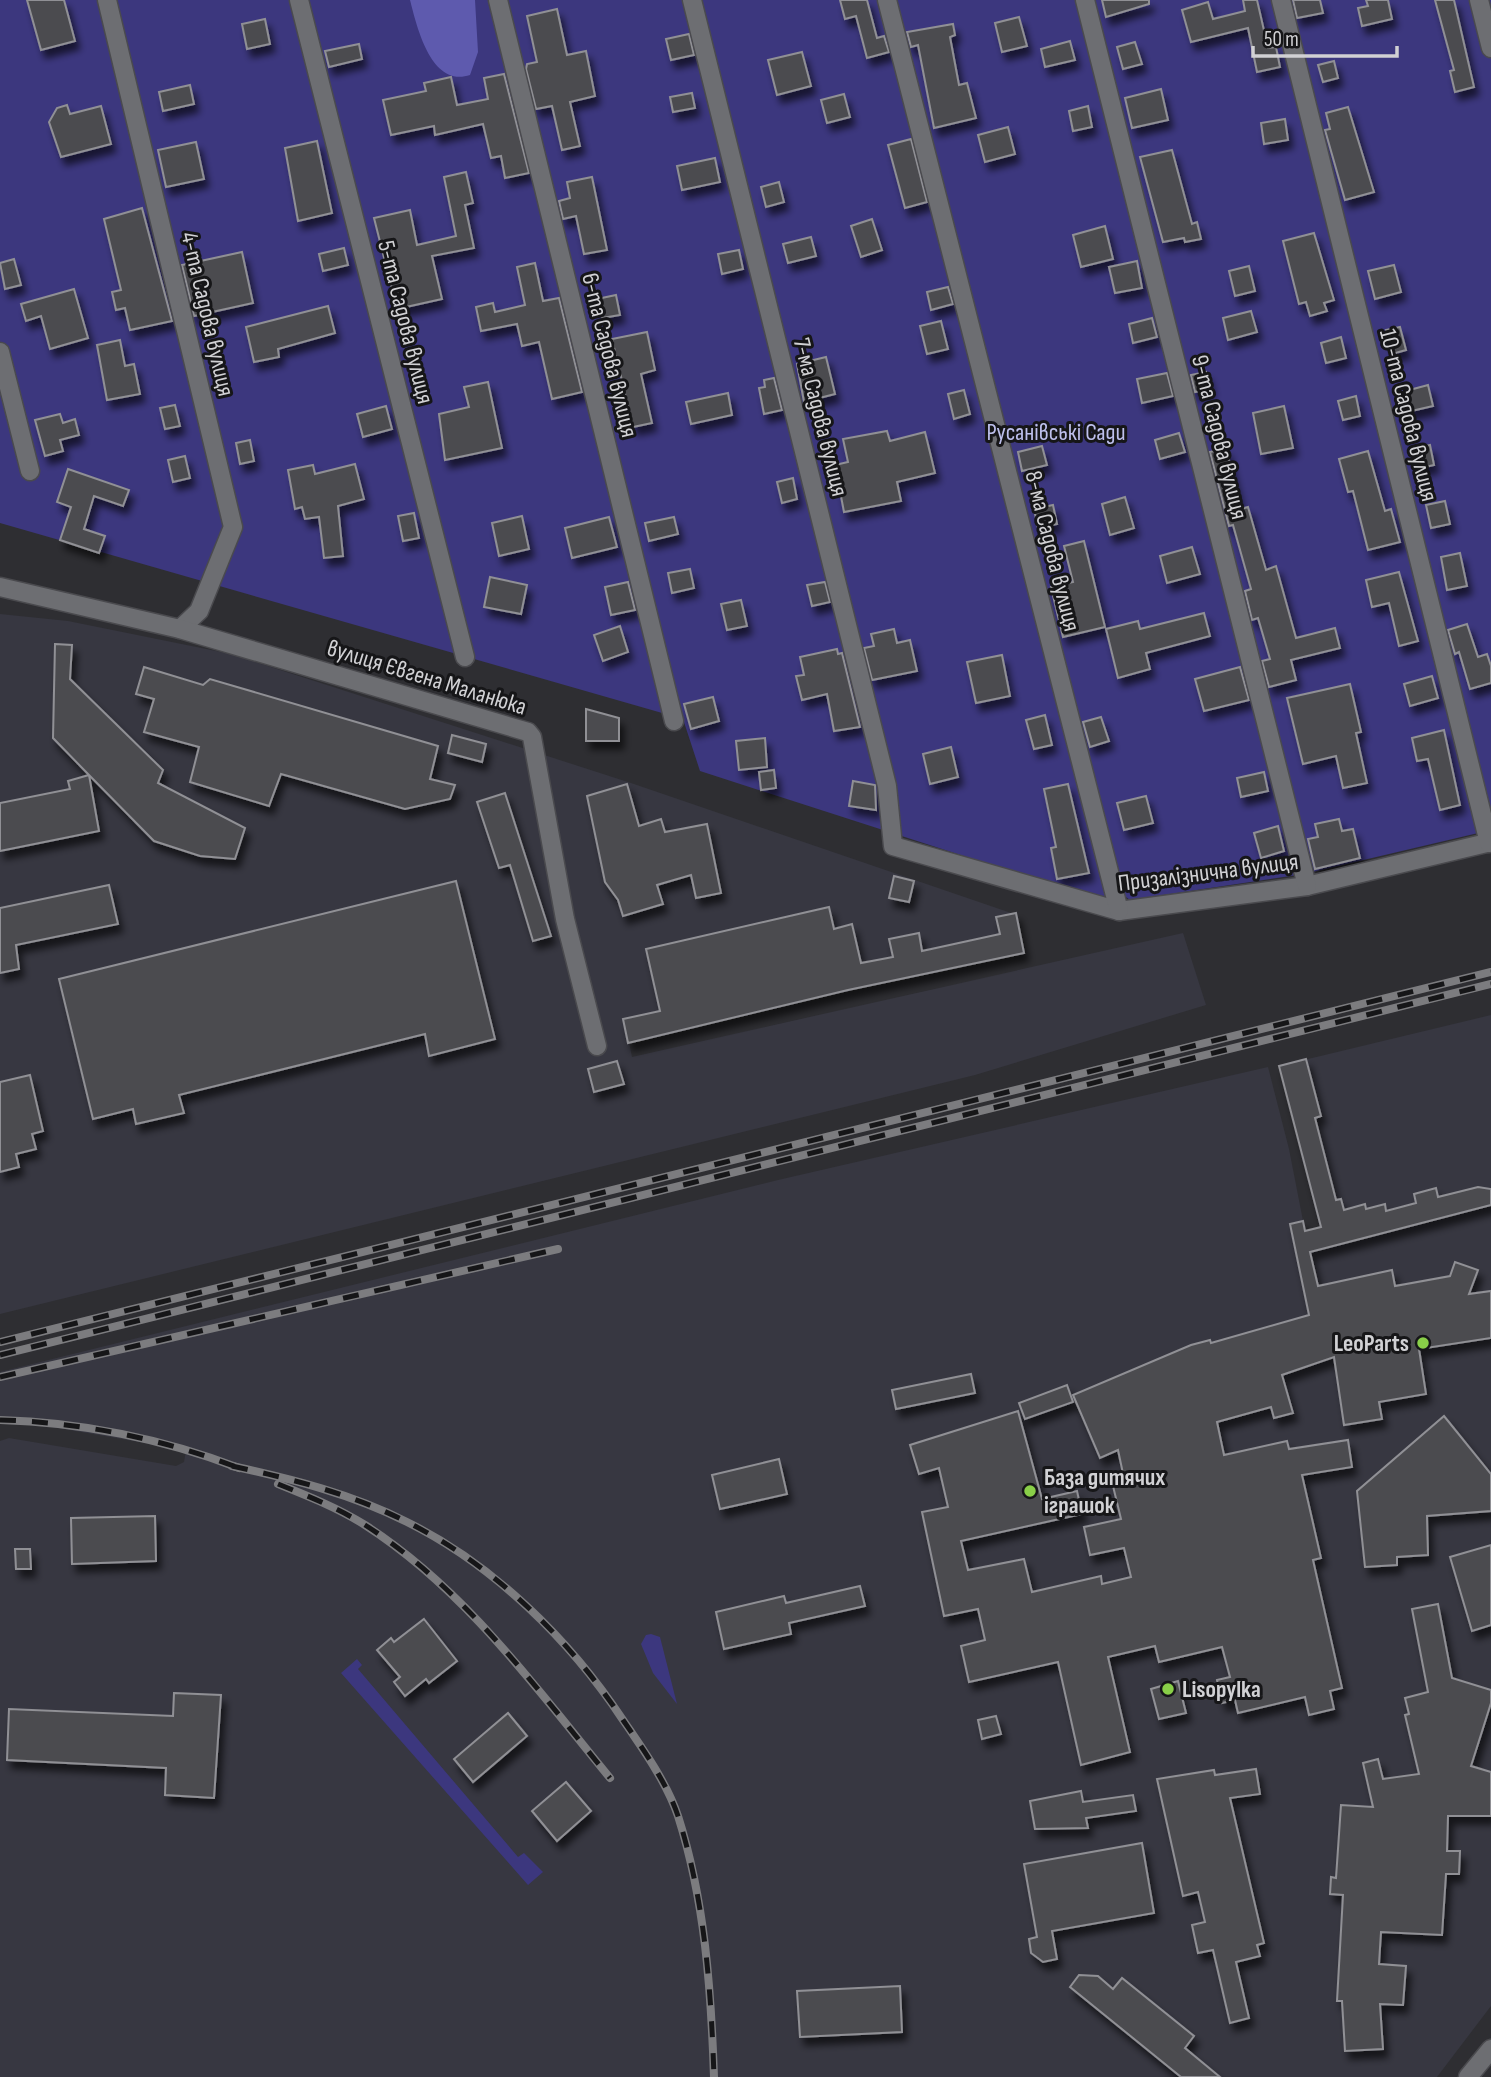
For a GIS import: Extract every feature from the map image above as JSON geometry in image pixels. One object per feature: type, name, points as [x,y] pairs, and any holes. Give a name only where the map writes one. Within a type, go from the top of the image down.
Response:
[{"type":"street","name":"4-та Садова вулиця","points":[[107,0],[233,527],[199,611],[180,629]]},
{"type":"street","name":"5-та Садова вулиця","points":[[299,0],[465,657]]},
{"type":"street","name":"6-та Садова вулиця","points":[[498,0],[674,721]]},
{"type":"street","name":"7-ма Садова вулиця","points":[[692,0],[887,786],[893,846]]},
{"type":"street","name":"8-ма Садова вулиця","points":[[887,0],[1119,911]]},
{"type":"street","name":"9-та Садова вулиця","points":[[1085,0],[1307,886]]},
{"type":"street","name":"10-та Садова вулиця","points":[[1281,0],[1490,842]]},
{"type":"street","points":[[1479,0],[1491,48]]},
{"type":"street","points":[[0,352],[30,471]]},
{"type":"street","name":"вулиця Євгена Маланюка","points":[[0,587],[180,629],[528,732],[532,737],[565,919],[597,1046]]},
{"type":"street","name":"Призалізнична вулиця","points":[[893,846],[1119,911],[1307,886],[1490,842]]},
{"type":"street","points":[[1468,2077],[1491,2049]]},
{"type":"shaded area","points":[[410,0],[475,0],[478,52],[470,75],[457,77],[445,73],[436,64],[422,39]]},
{"type":"shaded area","points":[[0,614],[68,621],[231,654],[631,783],[1017,915],[1024,953],[865,986],[629,1042],[632,1057],[1183,933],[1206,1005],[975,1075],[0,1314]]},
{"type":"shaded area","points":[[1491,1015],[1491,2006],[1437,2077],[0,2077],[0,1441],[9,1438],[176,1466],[184,1462],[186,1450],[0,1418],[0,1372],[778,1180],[1268,1067],[1289,1149],[1305,1231],[1320,1228],[1279,1066]]},
{"type":"green space","name":"Русанівські Сади","points":[[0,0],[1491,0],[1491,830],[1304,874],[1130,900],[1122,894],[1094,898],[700,771],[683,719],[0,523]]},
{"type":"green space","points":[[646,1635],[660,1637],[677,1704],[653,1673],[641,1644]]},
{"type":"green space","points":[[357,1659],[362,1665],[358,1669],[518,1857],[524,1853],[543,1872],[528,1885],[341,1673]]},
{"type":"building","points":[[27,0],[64,0],[75,41],[41,50]]},
{"type":"building","points":[[840,0],[867,0],[877,38],[884,36],[889,52],[867,58],[856,16],[845,19]]},
{"type":"building","points":[[1102,0],[1149,0],[1149,4],[1106,17]]},
{"type":"building","points":[[1243,0],[1257,0],[1268,48],[1276,47],[1280,67],[1257,72],[1248,28],[1191,42],[1182,10],[1208,2],[1213,19],[1245,11]]},
{"type":"building","points":[[1293,0],[1320,0],[1323,13],[1297,18]]},
{"type":"building","points":[[1366,0],[1388,0],[1392,19],[1362,26],[1358,8],[1368,6]]},
{"type":"building","points":[[1435,0],[1454,0],[1474,87],[1455,92],[1450,71],[1454,70]]},
{"type":"building","points":[[557,9],[567,55],[586,51],[595,96],[570,102],[580,146],[562,150],[552,106],[536,109],[526,69],[527,64],[537,62],[527,16]]},
{"type":"building","points":[[1019,17],[1027,46],[1002,52],[995,23]]},
{"type":"building","points":[[265,19],[270,44],[247,49],[242,24]]},
{"type":"building","points":[[953,24],[955,35],[950,37],[959,85],[967,83],[976,118],[934,128],[918,45],[911,47],[907,32]]},
{"type":"building","points":[[689,34],[694,55],[671,60],[666,39]]},
{"type":"building","points":[[1070,41],[1075,60],[1045,67],[1041,49]]},
{"type":"building","points":[[1135,42],[1142,64],[1123,69],[1117,47]]},
{"type":"building","points":[[359,44],[362,59],[329,67],[325,51]]},
{"type":"building","points":[[802,52],[811,86],[777,95],[768,60]]},
{"type":"building","points":[[1334,61],[1338,78],[1323,82],[1318,65]]},
{"type":"building","points":[[504,74],[529,173],[505,178],[501,156],[491,158],[483,124],[435,135],[434,126],[391,135],[383,100],[426,91],[424,83],[451,77],[457,105],[488,99],[484,78]]},
{"type":"building","points":[[190,85],[194,104],[163,111],[159,92]]},
{"type":"building","points":[[1161,89],[1168,120],[1132,128],[1125,98]]},
{"type":"building","points":[[692,93],[695,108],[673,112],[670,97]]},
{"type":"building","points":[[844,94],[850,117],[827,123],[821,100]]},
{"type":"building","points":[[67,105],[70,114],[101,106],[111,144],[61,157],[49,122],[57,108]]},
{"type":"building","points":[[1088,106],[1092,127],[1073,131],[1069,111]]},
{"type":"building","points":[[1348,107],[1374,192],[1345,200],[1325,130],[1330,129],[1326,113]]},
{"type":"building","points":[[1285,119],[1288,140],[1264,144],[1261,123]]},
{"type":"building","points":[[1008,127],[1015,154],[985,162],[978,135]]},
{"type":"building","points":[[911,139],[927,202],[905,208],[888,145]]},
{"type":"building","points":[[317,141],[332,213],[298,221],[285,148]]},
{"type":"building","points":[[196,142],[204,179],[166,187],[158,150]]},
{"type":"building","points":[[1172,150],[1192,224],[1197,222],[1201,239],[1185,242],[1184,238],[1163,242],[1140,157]]},
{"type":"building","points":[[715,158],[720,182],[682,190],[677,166]]},
{"type":"building","points":[[466,172],[473,203],[465,205],[474,248],[432,256],[442,299],[397,309],[374,218],[410,210],[417,245],[456,236],[444,177]]},
{"type":"building","points":[[592,177],[607,250],[584,254],[576,216],[563,219],[559,201],[570,198],[567,182]]},
{"type":"building","points":[[779,182],[784,202],[766,207],[761,187]]},
{"type":"building","points":[[142,208],[172,321],[130,330],[125,308],[116,310],[112,292],[121,290],[104,219]]},
{"type":"building","points":[[872,219],[882,250],[861,257],[851,226]]},
{"type":"building","points":[[1105,226],[1113,259],[1081,267],[1073,235]]},
{"type":"building","points":[[1314,233],[1334,300],[1324,303],[1327,311],[1310,316],[1306,302],[1299,304],[1283,241]]},
{"type":"building","points":[[811,237],[816,256],[788,263],[783,244]]},
{"type":"building","points":[[344,248],[348,265],[323,271],[319,254]]},
{"type":"building","points":[[739,250],[743,269],[722,274],[718,254]]},
{"type":"building","points":[[242,252],[253,303],[194,316],[182,265]]},
{"type":"building","points":[[14,259],[21,285],[5,289],[0,263]]},
{"type":"building","points":[[1137,261],[1142,288],[1115,293],[1109,267]]},
{"type":"building","points":[[535,263],[543,301],[559,298],[582,392],[552,399],[539,342],[522,346],[517,324],[481,331],[476,307],[493,303],[495,312],[525,305],[517,267]]},
{"type":"building","points":[[1394,265],[1401,292],[1375,299],[1368,271]]},
{"type":"building","points":[[1249,266],[1255,291],[1235,296],[1229,271]]},
{"type":"building","points":[[948,287],[953,304],[931,310],[927,292]]},
{"type":"building","points":[[74,289],[88,338],[50,349],[41,316],[26,321],[21,304]]},
{"type":"building","points":[[616,295],[620,315],[602,318],[597,299]]},
{"type":"building","points":[[328,306],[335,333],[278,349],[279,357],[254,362],[246,327]]},
{"type":"building","points":[[1251,311],[1257,332],[1228,340],[1223,318]]},
{"type":"building","points":[[1152,318],[1157,337],[1133,343],[1129,324]]},
{"type":"building","points":[[941,321],[948,349],[927,354],[920,326]]},
{"type":"building","points":[[1400,327],[1406,350],[1392,354],[1386,330]]},
{"type":"building","points":[[647,332],[655,370],[641,374],[652,423],[633,427],[612,339]]},
{"type":"building","points":[[1341,337],[1346,358],[1326,363],[1321,343]]},
{"type":"building","points":[[120,340],[125,366],[134,364],[140,394],[107,400],[97,345]]},
{"type":"building","points":[[826,357],[835,394],[804,402],[797,364]]},
{"type":"building","points":[[1206,372],[1210,389],[1195,392],[1191,375]]},
{"type":"building","points":[[1167,373],[1173,396],[1142,403],[1137,379]]},
{"type":"building","points":[[774,378],[782,410],[764,414],[759,388],[765,387],[764,380]]},
{"type":"building","points":[[488,382],[502,448],[445,460],[439,414],[469,407],[464,387]]},
{"type":"building","points":[[1428,385],[1433,406],[1407,412],[1402,392]]},
{"type":"building","points":[[964,390],[970,414],[954,419],[948,394]]},
{"type":"building","points":[[728,393],[732,415],[691,424],[686,402]]},
{"type":"building","points":[[1356,396],[1360,416],[1343,420],[1338,401]]},
{"type":"building","points":[[175,405],[180,426],[165,429],[160,408]]},
{"type":"building","points":[[386,406],[392,429],[363,437],[357,414]]},
{"type":"building","points":[[1284,406],[1293,448],[1261,454],[1253,413]]},
{"type":"building","points":[[60,414],[63,423],[75,419],[79,435],[60,440],[63,451],[45,456],[35,420]]},
{"type":"building","points":[[887,431],[890,441],[925,432],[935,473],[897,482],[901,501],[844,512],[835,465],[848,462],[843,439]]},
{"type":"building","points":[[1179,433],[1185,452],[1160,459],[1155,440]]},
{"type":"building","points":[[250,440],[254,461],[240,464],[236,443]]},
{"type":"building","points":[[1430,445],[1434,465],[1416,469],[1412,449]]},
{"type":"building","points":[[1042,446],[1047,465],[1022,471],[1018,452]]},
{"type":"building","points":[[1226,448],[1241,509],[1248,507],[1266,570],[1276,566],[1296,638],[1335,628],[1340,648],[1291,660],[1296,680],[1269,687],[1262,661],[1270,659],[1258,618],[1252,620],[1245,591],[1251,589],[1233,525],[1229,526],[1210,452]]},
{"type":"building","points":[[1368,451],[1385,511],[1391,509],[1400,542],[1368,550],[1353,491],[1348,492],[1339,459]]},
{"type":"building","points":[[185,456],[190,478],[173,482],[168,460]]},
{"type":"building","points":[[355,464],[364,499],[338,506],[343,556],[324,558],[319,517],[305,519],[302,507],[295,509],[288,470],[313,465],[315,474]]},
{"type":"building","points":[[68,469],[129,490],[123,506],[94,496],[84,529],[105,536],[99,553],[60,540],[71,507],[57,502]]},
{"type":"building","points":[[793,478],[797,499],[782,503],[777,482]]},
{"type":"building","points":[[1125,497],[1134,528],[1110,535],[1102,504]]},
{"type":"building","points":[[1445,501],[1450,524],[1431,528],[1426,505]]},
{"type":"building","points":[[1053,505],[1057,524],[1038,528],[1034,509]]},
{"type":"building","points":[[414,513],[419,538],[403,541],[398,516]]},
{"type":"building","points":[[522,516],[529,549],[499,556],[492,523]]},
{"type":"building","points":[[609,517],[617,547],[572,558],[565,528]]},
{"type":"building","points":[[674,517],[678,534],[649,541],[645,523]]},
{"type":"building","points":[[1084,541],[1105,627],[1063,637],[1051,587],[1073,582],[1064,546]]},
{"type":"building","points":[[1192,547],[1200,574],[1167,583],[1160,556]]},
{"type":"building","points":[[1460,553],[1467,586],[1447,590],[1441,557]]},
{"type":"building","points":[[690,569],[694,588],[672,593],[668,573]]},
{"type":"building","points":[[1399,572],[1418,641],[1399,646],[1389,603],[1372,607],[1366,580]]},
{"type":"building","points":[[490,577],[527,585],[521,614],[484,607]]},
{"type":"building","points":[[628,582],[635,610],[611,615],[605,587]]},
{"type":"building","points":[[825,582],[830,602],[812,606],[807,585]]},
{"type":"building","points":[[741,600],[747,626],[727,630],[721,604]]},
{"type":"building","points":[[1204,613],[1210,636],[1146,653],[1150,669],[1118,678],[1106,629],[1138,621],[1140,629]]},
{"type":"building","points":[[1467,624],[1478,657],[1487,654],[1491,666],[1491,683],[1470,689],[1459,652],[1455,654],[1448,630]]},
{"type":"building","points":[[620,626],[628,652],[603,661],[594,635]]},
{"type":"building","points":[[894,629],[897,643],[910,640],[917,671],[872,680],[864,648],[874,646],[871,634]]},
{"type":"building","points":[[55,644],[72,645],[70,679],[163,770],[158,783],[245,828],[235,859],[200,856],[154,841],[53,738]]},
{"type":"building","points":[[837,649],[838,654],[842,653],[860,727],[834,731],[827,694],[802,700],[796,676],[804,675],[800,657]]},
{"type":"building","points":[[1002,655],[1010,696],[976,703],[967,662]]},
{"type":"building","points":[[144,667],[203,685],[210,679],[438,746],[430,779],[455,785],[450,799],[405,809],[281,774],[269,806],[190,782],[199,747],[144,732],[154,699],[136,694]]},
{"type":"building","points":[[1240,667],[1249,700],[1204,711],[1195,679]]},
{"type":"building","points":[[1432,676],[1438,698],[1410,706],[1404,684]]},
{"type":"building","points":[[1350,684],[1361,732],[1356,733],[1367,783],[1343,788],[1336,756],[1303,764],[1287,698]]},
{"type":"building","points":[[713,697],[719,721],[691,729],[684,704]]},
{"type":"building","points":[[586,709],[619,718],[619,741],[586,741]]},
{"type":"building","points":[[1045,715],[1052,745],[1034,749],[1026,720]]},
{"type":"building","points":[[1101,717],[1109,741],[1090,747],[1083,722]]},
{"type":"building","points":[[1444,730],[1460,805],[1440,810],[1428,759],[1417,761],[1412,738]]},
{"type":"building","points":[[452,735],[486,744],[482,762],[448,753]]},
{"type":"building","points":[[765,738],[767,767],[739,770],[736,741]]},
{"type":"building","points":[[951,747],[958,777],[930,784],[923,754]]},
{"type":"building","points":[[774,770],[776,788],[761,790],[759,772]]},
{"type":"building","points":[[1264,772],[1268,791],[1241,797],[1237,778]]},
{"type":"building","points":[[89,775],[99,831],[0,851],[0,803],[70,789],[68,781]]},
{"type":"building","points":[[853,781],[875,785],[876,810],[849,806]]},
{"type":"building","points":[[627,784],[639,826],[661,819],[665,832],[707,824],[721,893],[696,898],[691,875],[657,885],[663,904],[623,916],[618,900],[605,882],[587,796]]},
{"type":"building","points":[[1068,784],[1089,873],[1057,879],[1051,848],[1056,847],[1044,789]]},
{"type":"building","points":[[505,793],[551,936],[533,941],[510,865],[499,868],[477,802]]},
{"type":"building","points":[[1146,796],[1153,823],[1124,830],[1117,803]]},
{"type":"building","points":[[1339,819],[1342,831],[1353,829],[1360,858],[1315,869],[1308,839],[1318,837],[1315,824]]},
{"type":"building","points":[[1278,826],[1284,851],[1261,858],[1254,833]]},
{"type":"building","points":[[894,876],[914,881],[909,902],[889,898]]},
{"type":"building","points":[[456,881],[495,1039],[429,1056],[425,1034],[179,1095],[184,1113],[136,1124],[133,1109],[93,1119],[59,979]]},
{"type":"building","points":[[109,885],[118,924],[16,945],[19,969],[0,973],[0,908]]},
{"type":"building","points":[[829,907],[834,929],[852,924],[861,963],[893,957],[889,939],[919,933],[922,951],[1000,934],[996,917],[1016,913],[1024,953],[848,990],[628,1043],[623,1019],[660,1011],[646,949]]},
{"type":"building","points":[[1306,1059],[1321,1116],[1315,1118],[1336,1200],[1341,1199],[1344,1210],[1365,1204],[1366,1209],[1385,1204],[1386,1211],[1416,1203],[1414,1194],[1436,1188],[1438,1197],[1478,1187],[1491,1189],[1491,1205],[1310,1252],[1318,1286],[1392,1270],[1395,1286],[1450,1276],[1455,1262],[1478,1270],[1469,1294],[1491,1291],[1491,1338],[1419,1349],[1426,1394],[1379,1402],[1382,1419],[1344,1425],[1334,1357],[1282,1375],[1293,1413],[1274,1418],[1271,1407],[1217,1422],[1224,1455],[1287,1441],[1289,1449],[1348,1440],[1352,1467],[1302,1475],[1321,1558],[1313,1560],[1342,1688],[1330,1691],[1334,1709],[1309,1715],[1305,1697],[1238,1713],[1235,1700],[1222,1703],[1217,1680],[1230,1677],[1222,1647],[1159,1662],[1155,1646],[1108,1657],[1130,1752],[1081,1765],[1058,1662],[969,1682],[961,1646],[985,1640],[978,1609],[944,1616],[922,1512],[948,1507],[939,1468],[919,1474],[910,1445],[1018,1411],[1042,1499],[1077,1491],[1082,1514],[961,1541],[968,1570],[1024,1559],[1032,1592],[1101,1576],[1102,1584],[1131,1577],[1124,1548],[1090,1555],[1084,1527],[1121,1519],[1113,1486],[1125,1483],[1118,1450],[1100,1458],[1073,1395],[1191,1345],[1210,1340],[1211,1343],[1309,1315],[1290,1224],[1303,1221],[1305,1231],[1321,1227],[1279,1066]]},
{"type":"building","points":[[617,1061],[624,1084],[594,1092],[588,1069]]},
{"type":"building","points":[[30,1075],[43,1131],[32,1134],[36,1149],[16,1154],[19,1167],[0,1172],[0,1082]]},
{"type":"building","points":[[971,1374],[975,1393],[896,1409],[892,1390]]},
{"type":"building","points":[[1067,1385],[1073,1402],[1025,1419],[1019,1403]]},
{"type":"building","points":[[1444,1416],[1491,1474],[1491,1511],[1427,1516],[1428,1555],[1397,1557],[1397,1565],[1365,1567],[1357,1491]]},
{"type":"building","points":[[779,1459],[787,1494],[720,1509],[712,1475]]},
{"type":"building","points":[[155,1516],[156,1561],[72,1564],[71,1518]]},
{"type":"building","points":[[1491,1545],[1491,1625],[1472,1631],[1450,1557]]},
{"type":"building","points":[[15,1549],[30,1549],[31,1569],[16,1569]]},
{"type":"building","points":[[860,1586],[865,1606],[789,1623],[791,1634],[724,1649],[716,1612],[784,1596],[786,1603]]},
{"type":"building","points":[[1438,1604],[1452,1678],[1491,1690],[1491,1703],[1471,1766],[1491,1772],[1491,1816],[1448,1816],[1447,1851],[1460,1851],[1459,1874],[1446,1874],[1442,1935],[1381,1932],[1379,1964],[1406,1966],[1403,2005],[1380,2004],[1383,2049],[1345,2051],[1342,2001],[1337,2001],[1343,1895],[1330,1894],[1331,1877],[1336,1878],[1341,1805],[1373,1807],[1363,1763],[1378,1759],[1383,1779],[1419,1774],[1405,1715],[1409,1714],[1405,1698],[1428,1692],[1412,1609]]},
{"type":"building","points":[[424,1619],[457,1661],[429,1683],[426,1679],[405,1696],[394,1682],[400,1677],[377,1650],[391,1638],[394,1642]]},
{"type":"building","points":[[1178,1681],[1186,1713],[1159,1719],[1151,1689]]},
{"type":"building","points":[[174,1693],[221,1695],[214,1798],[165,1795],[166,1768],[7,1760],[9,1709],[173,1716]]},
{"type":"building","points":[[508,1713],[527,1736],[473,1782],[454,1759]]},
{"type":"building","points":[[996,1716],[1001,1734],[982,1739],[978,1720]]},
{"type":"building","points":[[1256,1769],[1260,1794],[1230,1798],[1264,1943],[1257,1945],[1260,1956],[1236,1962],[1249,2018],[1230,2023],[1213,1950],[1198,1953],[1192,1925],[1205,1922],[1198,1892],[1183,1896],[1157,1779],[1214,1770],[1215,1775]]},
{"type":"building","points":[[566,1782],[591,1811],[557,1841],[532,1811]]},
{"type":"building","points":[[1081,1791],[1083,1802],[1133,1795],[1136,1811],[1086,1818],[1088,1828],[1035,1829],[1030,1801]]},
{"type":"building","points":[[1142,1843],[1154,1913],[1052,1931],[1057,1959],[1043,1962],[1031,1953],[1029,1939],[1037,1937],[1024,1864]]},
{"type":"building","points":[[1079,1975],[1098,1976],[1113,1989],[1122,1978],[1194,2036],[1185,2048],[1220,2077],[1181,2077],[1070,1987]]},
{"type":"building","points":[[900,1986],[902,2032],[800,2037],[797,1991]]},
{"type":"railway","points":[[0,1342],[1491,972]]},
{"type":"railway","points":[[0,1355],[1491,984]]},
{"type":"railway","points":[[0,1377],[558,1249]]},
{"type":"railway","points":[[0,1420],[61,1424],[121,1434],[181,1449],[239,1468]]},
{"type":"railway","points":[[232,1466],[343,1495],[386,1512],[439,1540],[500,1582],[528,1607],[579,1661],[602,1690],[654,1766],[678,1816],[695,1880],[705,1945],[714,2077]]},
{"type":"railway","points":[[278,1484],[334,1508],[365,1525],[435,1579],[497,1642],[610,1778]]},
{"type":"place","name":"LeoParts","points":[[1423,1343]]},
{"type":"place","name":"База дитячих іграшок","points":[[1030,1491]]},
{"type":"place","name":"Lisopylka","points":[[1168,1689]]}]
